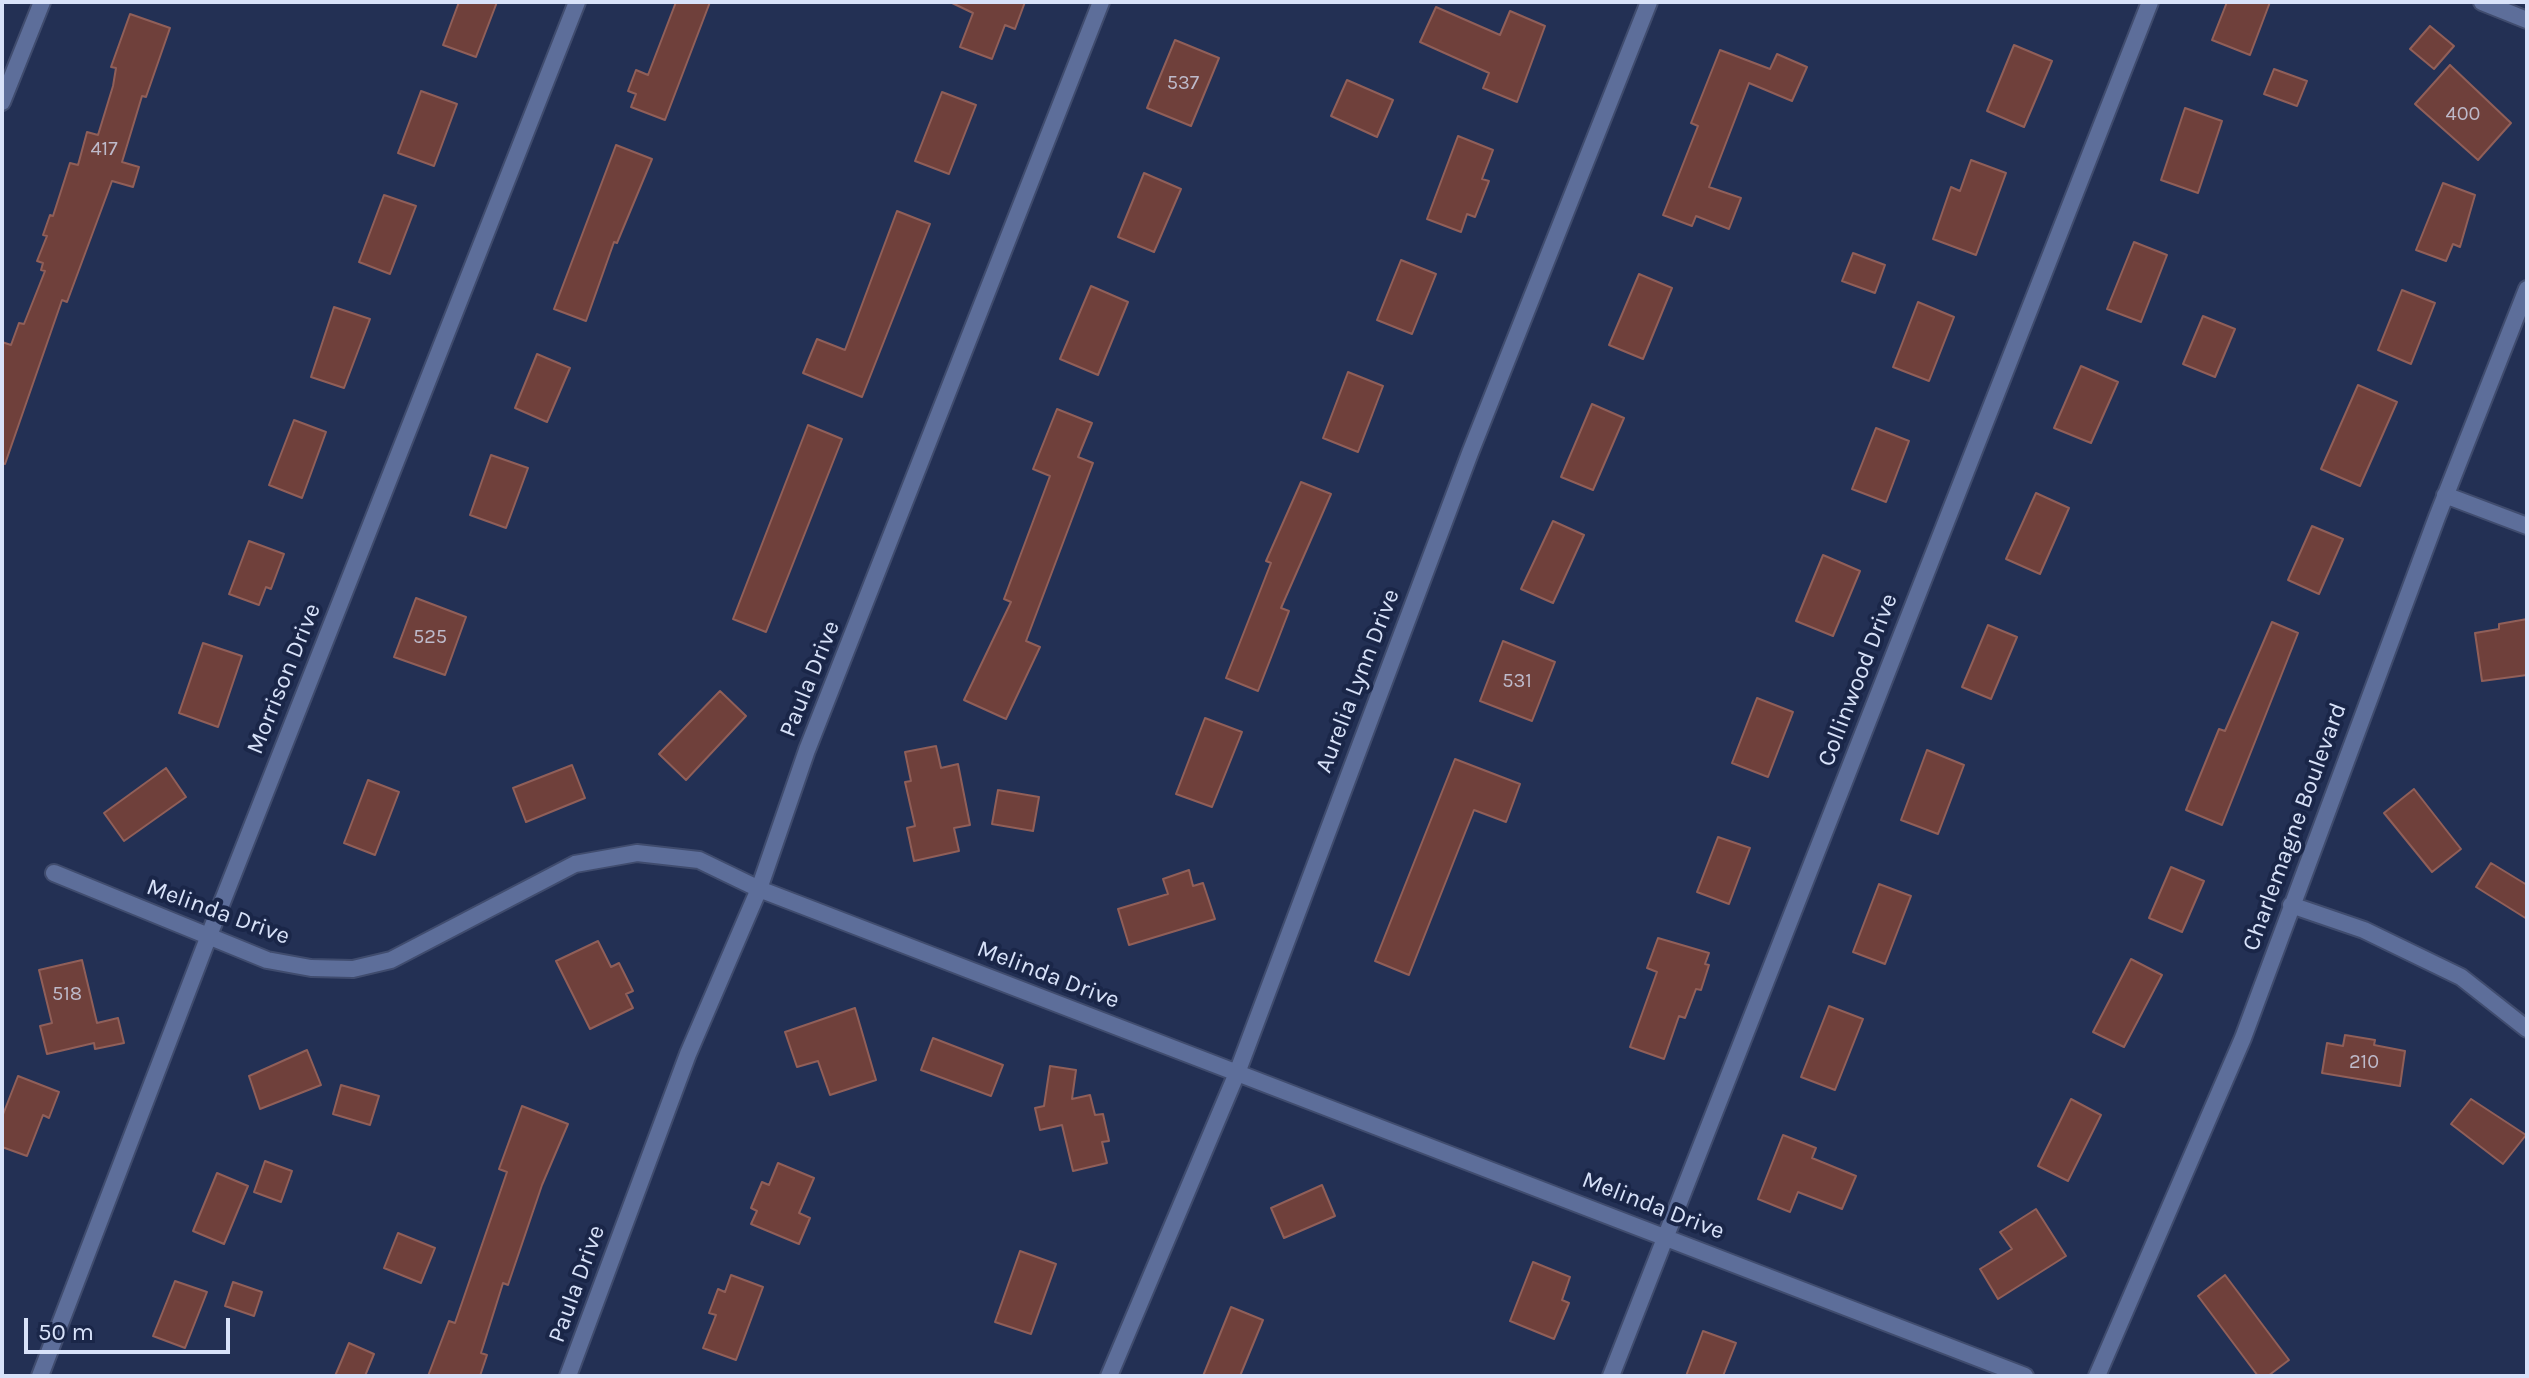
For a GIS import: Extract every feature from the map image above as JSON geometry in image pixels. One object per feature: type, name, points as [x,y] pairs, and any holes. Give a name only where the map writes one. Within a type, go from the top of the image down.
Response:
[{"type":"street","points":[[2,102],[42,2]]},
{"type":"street","name":"Morrison Drive","points":[[40,1376],[208,938],[577,2]]},
{"type":"street","name":"Paula Drive","points":[[568,1376],[688,1054],[759,889],[807,750],[1101,2]]},
{"type":"street","name":"Aurelia Lynn Drive","points":[[1109,1376],[1237,1073],[1464,468],[1649,2]]},
{"type":"street","name":"Collinwood Drive","points":[[1611,1376],[2150,2]]},
{"type":"street","points":[[2482,2],[2527,20]]},
{"type":"street","name":"Charlemagne Boulevard","points":[[2097,1376],[2243,1038],[2445,495],[2527,289]]},
{"type":"street","points":[[2445,495],[2527,526]]},
{"type":"street","name":"Melinda Drive","points":[[54,873],[267,960],[311,968],[353,969],[391,960],[575,864],[637,853],[699,860],[759,889],[2025,1376]]},
{"type":"street","points":[[2291,905],[2364,930],[2461,977],[2527,1029]]},
{"type":"building","points":[[459,2],[497,2],[476,57],[443,45]]},
{"type":"building","points":[[676,2],[710,2],[665,120],[631,107],[636,94],[628,91],[636,70],[648,75]]},
{"type":"building","points":[[950,2],[1025,2],[1015,29],[1005,25],[992,59],[960,47],[973,13]]},
{"type":"building","points":[[2227,2],[2270,2],[2250,55],[2212,40]]},
{"type":"building","points":[[1436,7],[1500,35],[1510,11],[1545,26],[1517,102],[1483,88],[1489,73],[1420,42]]},
{"type":"building","points":[[130,14],[170,28],[146,97],[142,96],[122,162],[139,167],[133,187],[112,181],[67,302],[62,300],[5,464],[2,463],[2,342],[11,345],[19,323],[24,324],[45,271],[41,270],[43,263],[37,261],[47,236],[43,235],[50,215],[53,216],[70,163],[78,165],[87,132],[98,135],[113,86],[116,68],[111,67]]},
{"type":"building","points":[[2430,26],[2454,46],[2434,69],[2410,49]]},
{"type":"building","points":[[1175,40],[1219,58],[1191,126],[1147,108]]},
{"type":"building","points":[[2014,45],[2052,61],[2024,127],[1987,111]]},
{"type":"building","points":[[1720,50],[1770,69],[1777,54],[1807,67],[1792,101],[1749,83],[1709,187],[1741,198],[1729,229],[1696,216],[1692,226],[1663,215],[1698,126],[1691,123]]},
{"type":"building","points":[[2450,65],[2511,123],[2478,160],[2415,104]]},
{"type":"building","points":[[2274,69],[2307,81],[2297,106],[2264,94]]},
{"type":"building","points":[[1347,80],[1393,100],[1377,137],[1331,116]]},
{"type":"building","points":[[421,91],[457,104],[434,166],[398,153]]},
{"type":"building","points":[[942,92],[976,105],[949,174],[915,161]]},
{"type":"building","points":[[2185,108],[2222,121],[2198,193],[2161,180]]},
{"type":"building","points":[[1458,136],[1493,150],[1482,179],[1489,181],[1475,217],[1467,214],[1461,232],[1427,219]]},
{"type":"building","points":[[616,145],[652,159],[617,243],[614,242],[586,321],[554,309]]},
{"type":"building","points":[[1971,160],[2006,173],[1976,255],[1933,239],[1951,187],[1960,191]]},
{"type":"building","points":[[1144,173],[1181,189],[1154,252],[1118,237]]},
{"type":"building","points":[[2443,183],[2475,195],[2460,247],[2453,244],[2446,261],[2416,250]]},
{"type":"building","points":[[384,195],[416,206],[390,274],[359,262]]},
{"type":"building","points":[[897,211],[930,224],[862,397],[803,373],[817,339],[845,350]]},
{"type":"building","points":[[2134,242],[2167,255],[2141,322],[2107,309]]},
{"type":"building","points":[[1853,253],[1885,265],[1875,293],[1842,281]]},
{"type":"building","points":[[1401,260],[1436,274],[1412,334],[1377,320]]},
{"type":"building","points":[[1639,274],[1672,288],[1643,359],[1609,345]]},
{"type":"building","points":[[1091,286],[1128,302],[1098,375],[1060,359]]},
{"type":"building","points":[[2402,290],[2435,303],[2411,364],[2378,350]]},
{"type":"building","points":[[1918,302],[1954,317],[1929,381],[1893,367]]},
{"type":"building","points":[[334,307],[370,319],[344,388],[311,377]]},
{"type":"building","points":[[2203,316],[2235,329],[2215,377],[2183,364]]},
{"type":"building","points":[[537,354],[570,368],[547,422],[515,408]]},
{"type":"building","points":[[2081,366],[2118,382],[2091,443],[2054,428]]},
{"type":"building","points":[[1348,372],[1383,386],[1358,452],[1323,438]]},
{"type":"building","points":[[2358,385],[2397,402],[2360,486],[2321,469]]},
{"type":"building","points":[[1592,404],[1624,418],[1593,490],[1561,477]]},
{"type":"building","points":[[1057,409],[1092,423],[1078,457],[1093,463],[1026,641],[1040,647],[1006,719],[964,700],[1011,602],[1004,599],[1050,476],[1033,469]]},
{"type":"building","points":[[294,420],[326,432],[302,498],[269,485]]},
{"type":"building","points":[[808,425],[842,439],[766,632],[733,619]]},
{"type":"building","points":[[1876,428],[1909,441],[1886,502],[1852,489]]},
{"type":"building","points":[[491,455],[528,468],[506,528],[470,515]]},
{"type":"building","points":[[1301,482],[1331,494],[1281,608],[1289,611],[1258,691],[1226,678],[1271,563],[1266,561]]},
{"type":"building","points":[[2036,493],[2069,508],[2040,574],[2006,559]]},
{"type":"building","points":[[1553,521],[1584,535],[1553,603],[1521,589]]},
{"type":"building","points":[[2312,526],[2343,539],[2319,594],[2288,580]]},
{"type":"building","points":[[249,541],[284,554],[271,589],[266,587],[259,605],[229,594]]},
{"type":"building","points":[[1823,555],[1860,571],[1833,636],[1796,621]]},
{"type":"building","points":[[416,598],[466,617],[445,675],[394,657]]},
{"type":"building","points":[[2527,619],[2527,675],[2482,681],[2475,633],[2499,629],[2499,624]]},
{"type":"building","points":[[2272,622],[2298,633],[2222,825],[2186,810],[2219,729],[2225,731]]},
{"type":"building","points":[[1988,625],[2017,637],[1991,699],[1962,687]]},
{"type":"building","points":[[1503,641],[1555,662],[1532,721],[1480,701]]},
{"type":"building","points":[[203,643],[242,656],[218,727],[179,713]]},
{"type":"building","points":[[720,691],[746,716],[686,780],[659,754]]},
{"type":"building","points":[[1757,698],[1793,712],[1768,777],[1732,763]]},
{"type":"building","points":[[1205,718],[1242,732],[1212,807],[1176,794]]},
{"type":"building","points":[[936,746],[941,768],[958,764],[970,825],[954,828],[959,851],[914,861],[907,828],[915,826],[905,782],[911,781],[905,752]]},
{"type":"building","points":[[1927,750],[1964,765],[1938,834],[1901,820]]},
{"type":"building","points":[[1455,759],[1520,784],[1506,822],[1474,810],[1409,975],[1375,961]]},
{"type":"building","points":[[572,765],[585,798],[526,822],[513,788]]},
{"type":"building","points":[[166,768],[186,797],[124,841],[104,813]]},
{"type":"building","points":[[368,780],[399,792],[375,855],[344,843]]},
{"type":"building","points":[[2414,789],[2461,849],[2432,872],[2384,813]]},
{"type":"building","points":[[998,790],[1039,797],[1033,831],[992,824]]},
{"type":"building","points":[[1718,837],[1750,848],[1729,904],[1697,892]]},
{"type":"building","points":[[2491,863],[2527,885],[2527,919],[2476,887]]},
{"type":"building","points":[[2171,867],[2204,881],[2182,932],[2149,918]]},
{"type":"building","points":[[1189,870],[1193,886],[1203,883],[1215,919],[1129,945],[1118,909],[1168,894],[1163,879]]},
{"type":"building","points":[[1879,884],[1911,896],[1885,964],[1853,952]]},
{"type":"building","points":[[1658,938],[1709,953],[1705,964],[1709,965],[1701,990],[1696,989],[1685,1018],[1679,1016],[1664,1059],[1630,1047],[1657,972],[1647,968]]},
{"type":"building","points":[[598,941],[611,967],[619,963],[633,991],[626,994],[633,1008],[590,1029],[556,961]]},
{"type":"building","points":[[2131,959],[2162,975],[2124,1047],[2093,1032]]},
{"type":"building","points":[[82,960],[97,1023],[118,1018],[124,1043],[95,1049],[94,1043],[47,1054],[40,1026],[52,1023],[39,970]]},
{"type":"building","points":[[1829,1006],[1863,1019],[1835,1090],[1801,1077]]},
{"type":"building","points":[[855,1008],[876,1080],[830,1095],[818,1061],[797,1067],[785,1032]]},
{"type":"building","points":[[2345,1035],[2375,1040],[2374,1045],[2405,1051],[2400,1086],[2322,1073],[2327,1043],[2343,1046]]},
{"type":"building","points":[[933,1038],[1003,1065],[991,1096],[921,1070]]},
{"type":"building","points":[[307,1050],[321,1085],[260,1109],[249,1076]]},
{"type":"building","points":[[1050,1066],[1076,1070],[1072,1099],[1090,1095],[1095,1115],[1103,1114],[1109,1141],[1102,1142],[1107,1163],[1073,1171],[1062,1125],[1040,1130],[1035,1108],[1044,1106]]},
{"type":"building","points":[[18,1076],[59,1092],[49,1118],[43,1115],[27,1156],[2,1147],[2,1117]]},
{"type":"building","points":[[341,1085],[379,1096],[370,1125],[333,1114]]},
{"type":"building","points":[[2071,1099],[2101,1115],[2068,1181],[2038,1166]]},
{"type":"building","points":[[2471,1099],[2526,1135],[2503,1164],[2451,1124]]},
{"type":"building","points":[[522,1106],[568,1124],[542,1185],[508,1285],[503,1283],[481,1353],[487,1355],[480,1376],[428,1376],[449,1321],[455,1323],[507,1172],[499,1169]]},
{"type":"building","points":[[1783,1135],[1816,1148],[1812,1158],[1856,1176],[1842,1209],[1798,1192],[1790,1212],[1758,1199]]},
{"type":"building","points":[[265,1161],[292,1171],[281,1202],[254,1192]]},
{"type":"building","points":[[778,1163],[814,1178],[799,1213],[810,1218],[799,1244],[751,1224],[757,1211],[751,1208],[762,1182],[769,1185]]},
{"type":"building","points":[[217,1173],[248,1186],[224,1244],[193,1231]]},
{"type":"building","points":[[1322,1185],[1335,1216],[1284,1238],[1271,1208]]},
{"type":"building","points":[[2036,1209],[2066,1256],[1998,1299],[1980,1269],[2012,1249],[2000,1232]]},
{"type":"building","points":[[398,1233],[435,1248],[421,1283],[384,1268]]},
{"type":"building","points":[[1020,1251],[1056,1264],[1031,1334],[995,1322]]},
{"type":"building","points":[[1533,1262],[1570,1277],[1562,1300],[1569,1303],[1554,1339],[1510,1321]]},
{"type":"building","points":[[731,1275],[763,1287],[736,1360],[703,1348],[716,1315],[709,1313],[718,1289],[725,1292]]},
{"type":"building","points":[[2225,1275],[2289,1360],[2268,1376],[2258,1376],[2198,1296]]},
{"type":"building","points":[[175,1281],[207,1292],[185,1348],[153,1336]]},
{"type":"building","points":[[233,1282],[262,1292],[254,1316],[225,1306]]},
{"type":"building","points":[[1231,1307],[1263,1320],[1240,1376],[1203,1376]]},
{"type":"building","points":[[1703,1331],[1736,1343],[1723,1376],[1686,1376]]},
{"type":"building","points":[[349,1343],[374,1354],[365,1376],[335,1376]]}]
